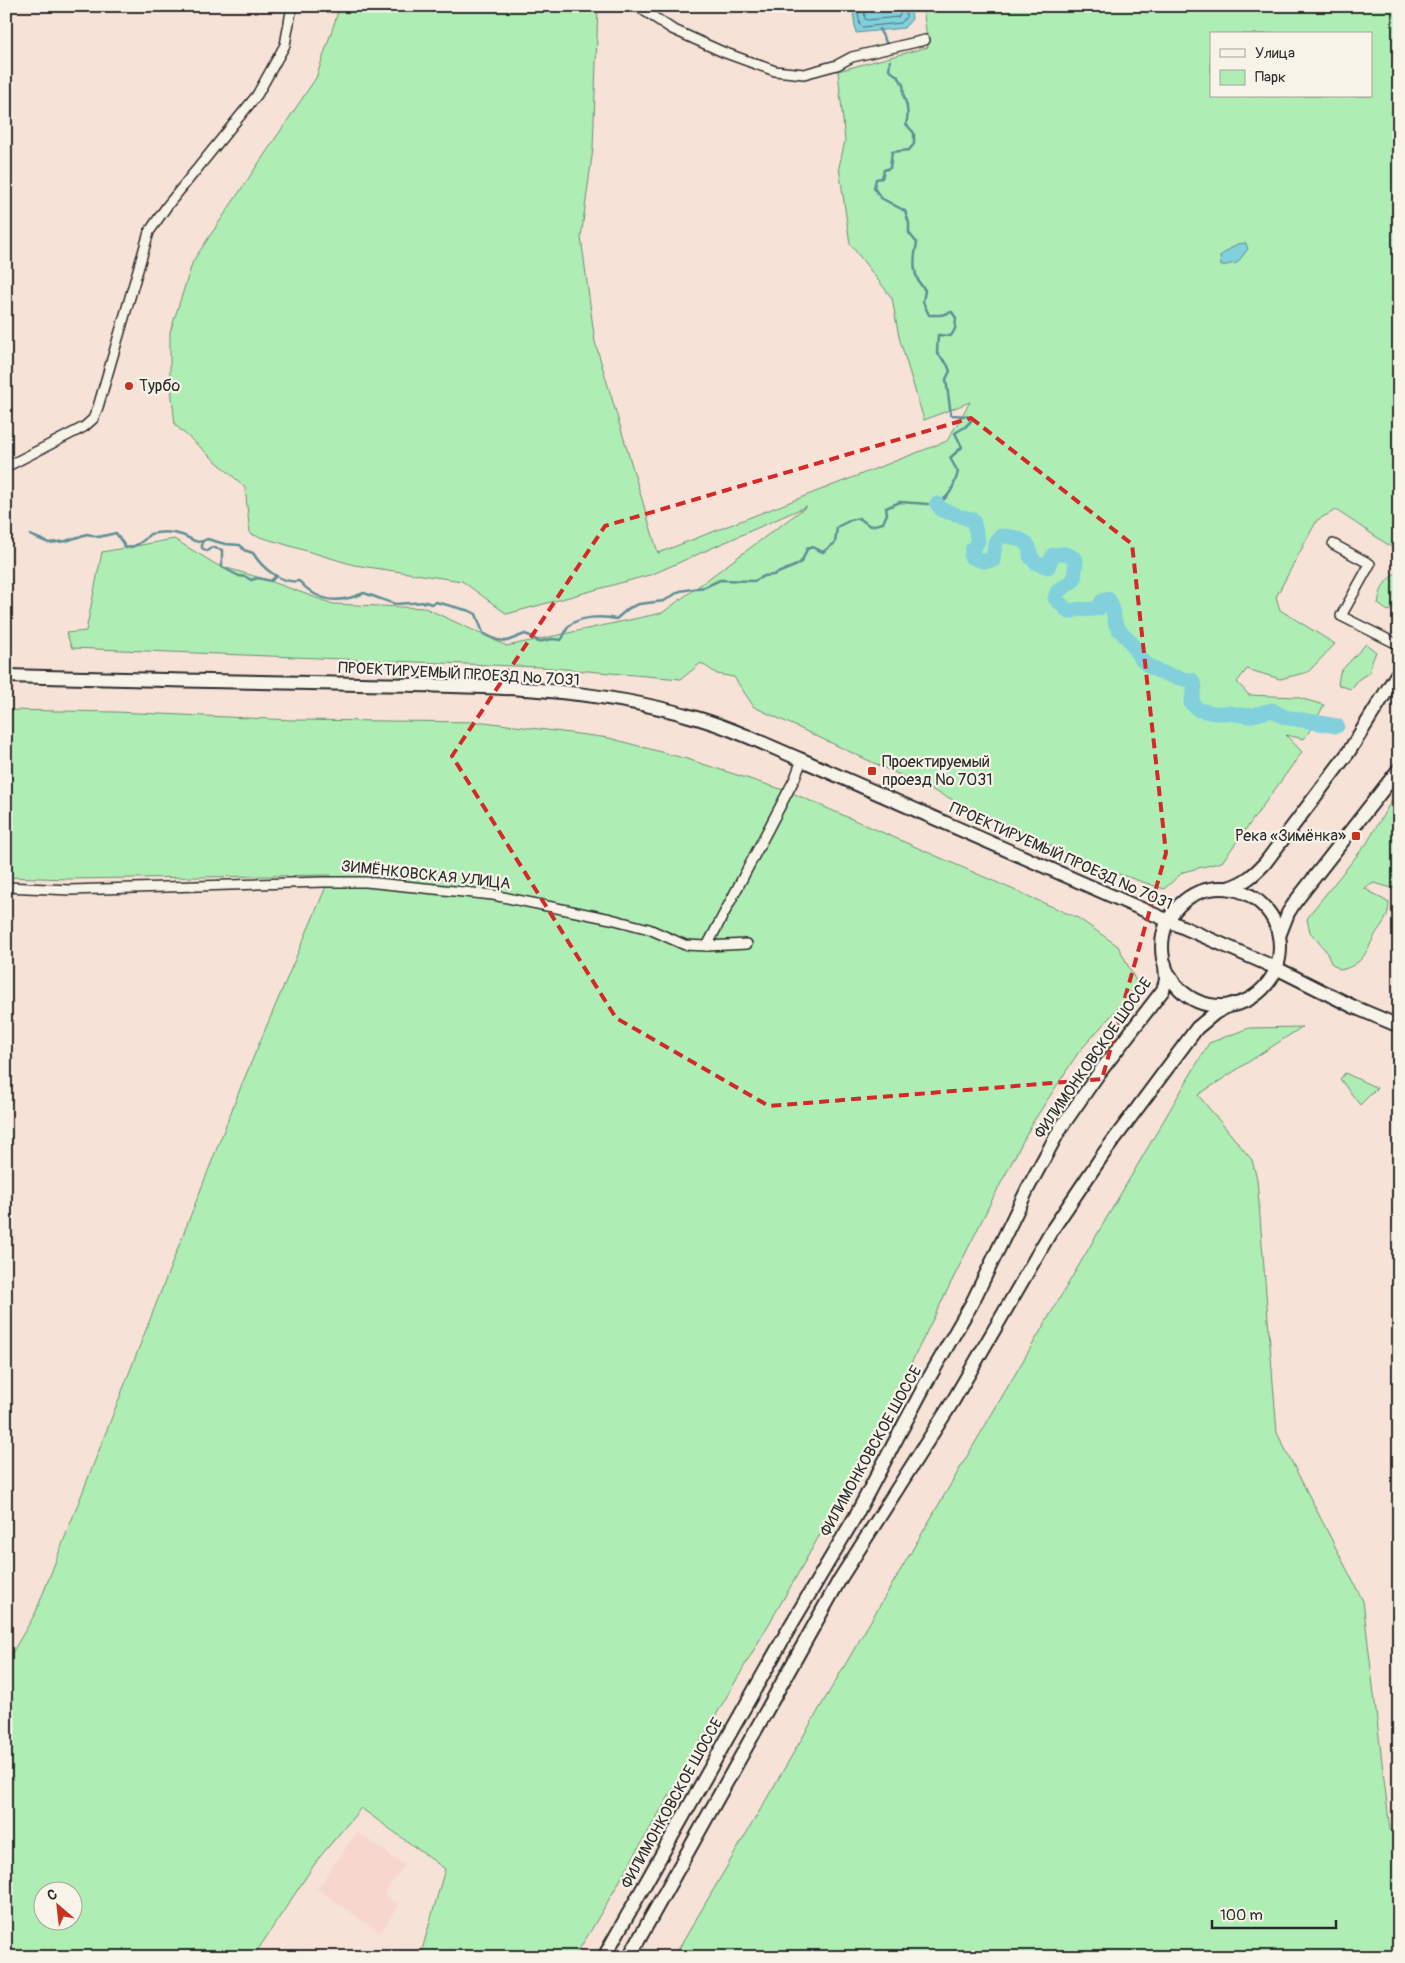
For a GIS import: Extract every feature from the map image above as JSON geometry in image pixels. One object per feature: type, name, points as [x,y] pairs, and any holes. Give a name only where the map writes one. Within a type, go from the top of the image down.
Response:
[{"type":"main road","name":"ФИЛИМОНКОВСКОЕ ШОССЕ","points":[[604,1957],[791,1625],[855,1517],[925,1385],[972,1303],[1028,1188],[1060,1129],[1163,990],[1166,980],[1163,942],[1168,921],[1183,902],[1197,893],[1212,888],[1228,888],[1242,884],[1265,864],[1348,753],[1399,671]]},
{"type":"main road","name":"ПРОЕКТИРУЕМЫЙ ПРОЕЗД № 7031","points":[[6,676],[516,689],[581,695],[640,704],[693,717],[738,733],[1276,968]]},
{"type":"main road","name":"ФИЛИМОНКОВСКОЕ ШОССЕ","points":[[1279,936],[1288,913],[1295,902],[1399,769]]},
{"type":"main road","name":"ФИЛИМОНКОВСКОЕ ШОССЕ","points":[[629,1957],[840,1579],[953,1401],[1050,1233],[1104,1152],[1197,1028],[1215,1013],[1232,1004],[1248,999],[1262,989],[1276,968],[1280,952],[1279,936],[1274,921],[1265,907],[1252,896],[1228,888]]},
{"type":"main road","name":"ФИЛИМОНКОВСКОЕ ШОССЕ","points":[[1165,964],[1173,979],[1191,997],[1206,1003],[1232,1004]]},
{"type":"main road","points":[[1276,968],[1354,1007],[1399,1026]]},
{"type":"street","points":[[6,467],[84,428],[93,419],[149,232],[167,206],[257,94],[285,45],[292,6]]},
{"type":"street","points":[[637,6],[672,29],[723,52],[775,71],[804,74],[837,65],[852,57],[925,40]]},
{"type":"street","points":[[1333,544],[1370,564],[1340,616],[1399,646]]},
{"type":"street","points":[[707,946],[795,778],[802,760]]},
{"type":"street","name":"ЗИМЁНКОВСКАЯ УЛИЦА","points":[[6,887],[70,890],[366,882],[493,895],[611,919],[649,929],[685,945],[747,944]]},
{"type":"highlighted area","points":[[971,418],[1132,544],[1166,853],[1102,1079],[769,1106],[616,1018],[452,756],[605,526]]},
{"type":"shaded area","points":[[357,1832],[405,1865],[384,1894],[399,1905],[380,1933],[317,1889]]},
{"type":"green space","points":[[340,6],[598,7],[593,149],[581,237],[595,342],[658,553],[947,441],[970,402],[924,420],[899,337],[892,298],[850,244],[839,167],[845,141],[838,71],[928,47],[923,6],[1399,6],[1399,552],[1336,510],[1317,520],[1276,597],[1280,610],[1335,644],[1308,672],[1280,679],[1247,669],[1237,682],[1249,695],[1296,697],[1324,705],[1304,739],[1286,735],[1302,752],[1222,862],[1183,872],[1164,889],[1097,867],[754,707],[734,677],[717,674],[701,663],[681,679],[540,667],[72,648],[66,633],[86,631],[102,552],[174,539],[217,565],[267,580],[333,604],[425,608],[507,646],[662,613],[807,506],[653,574],[507,614],[462,581],[354,565],[250,534],[245,487],[175,425],[170,378],[170,332],[193,261],[316,78]]},
{"type":"green space","points":[[1399,571],[1399,605],[1388,611],[1378,604],[1380,594],[1387,581]]},
{"type":"green space","points":[[1366,644],[1376,652],[1370,672],[1359,679],[1351,689],[1338,685],[1340,672]]},
{"type":"green space","points":[[6,710],[116,712],[292,720],[484,722],[609,738],[687,759],[790,792],[1078,918],[1118,946],[1138,985],[1078,1053],[1033,1122],[992,1200],[873,1440],[795,1579],[574,1957],[420,1957],[445,1869],[361,1808],[318,1859],[253,1957],[6,1957],[6,1663],[35,1614],[242,1084],[331,875],[69,879],[6,877]]},
{"type":"green space","points":[[1399,792],[1399,890],[1374,883],[1364,888],[1389,903],[1388,913],[1369,948],[1359,961],[1341,970],[1331,963],[1326,951],[1310,932],[1307,919],[1367,843],[1393,798]]},
{"type":"green space","points":[[1302,1027],[1198,1095],[1252,1160],[1257,1179],[1277,1433],[1363,1601],[1390,1830],[1399,1836],[1399,1957],[674,1957],[1209,1043],[1249,1028]]},
{"type":"green space","points":[[1345,1073],[1377,1088],[1360,1105],[1340,1079]]},
{"type":"water","points":[[852,6],[910,6],[912,19],[904,28],[856,33]]},
{"type":"water","points":[[1246,243],[1248,249],[1237,263],[1221,266],[1220,256],[1237,244]]},
{"type":"waterway","points":[[879,29],[887,44]]},
{"type":"waterway","points":[[890,61],[889,70],[899,78],[903,85],[908,110],[906,124],[914,133],[914,144],[909,150],[892,152],[890,168],[884,170],[882,178],[876,179],[874,188],[881,198],[905,211],[909,223],[909,233],[917,243],[915,268],[918,280],[925,290],[923,302],[929,315],[941,315],[952,312],[956,318],[955,329],[951,336],[938,335],[937,353],[947,364],[950,371],[946,379],[951,415],[967,416],[971,421],[955,433],[962,447],[950,458],[958,472],[948,495],[935,504]]},
{"type":"waterway","points":[[30,535],[49,543],[66,541],[87,534],[99,537],[116,533],[126,548],[139,543],[150,534],[170,532],[197,542],[207,539],[225,544],[240,545],[244,550],[253,553],[261,564],[273,574],[285,580],[299,581],[314,594],[322,597],[337,600],[355,597],[364,593],[395,604],[426,602],[431,604],[436,602],[476,614],[483,633],[497,640],[507,641],[525,634],[533,637],[538,642],[552,639],[561,640],[569,626],[579,620],[598,617],[616,619],[629,608],[639,604],[664,601],[680,591],[705,587],[720,580],[754,581],[764,576],[773,575],[797,565],[802,561],[807,549],[812,547],[823,552],[835,543],[837,527],[851,520],[859,518],[870,526],[883,523],[887,514],[886,508],[900,502],[928,504]]},
{"type":"waterway","points":[[937,504],[942,510],[955,514]]},
{"type":"waterway","points":[[963,517],[973,520],[978,541],[972,550],[971,557],[983,561],[993,560],[995,543],[1001,536],[1021,540],[1028,546],[1030,556],[1036,563],[1048,567],[1053,555],[1065,554],[1076,560],[1074,580],[1057,592],[1055,598],[1069,612],[1077,609],[1099,608],[1102,601],[1108,599],[1112,605],[1117,627],[1146,664],[1165,674],[1192,680],[1195,686],[1191,703],[1199,710],[1249,716],[1272,710],[1284,717],[1337,726]]},
{"type":"waterway","points":[[202,542],[202,548],[207,551],[212,547],[222,550],[222,567],[239,576],[251,580],[258,578],[271,581],[276,576]]},
{"type":"place","name":"Турбо","points":[[129,386]]},
{"type":"place","name":"Проектируемый проезд № 7031","points":[[872,771]]},
{"type":"place","name":"Река «Зимёнка»","points":[[1356,836]]}]
